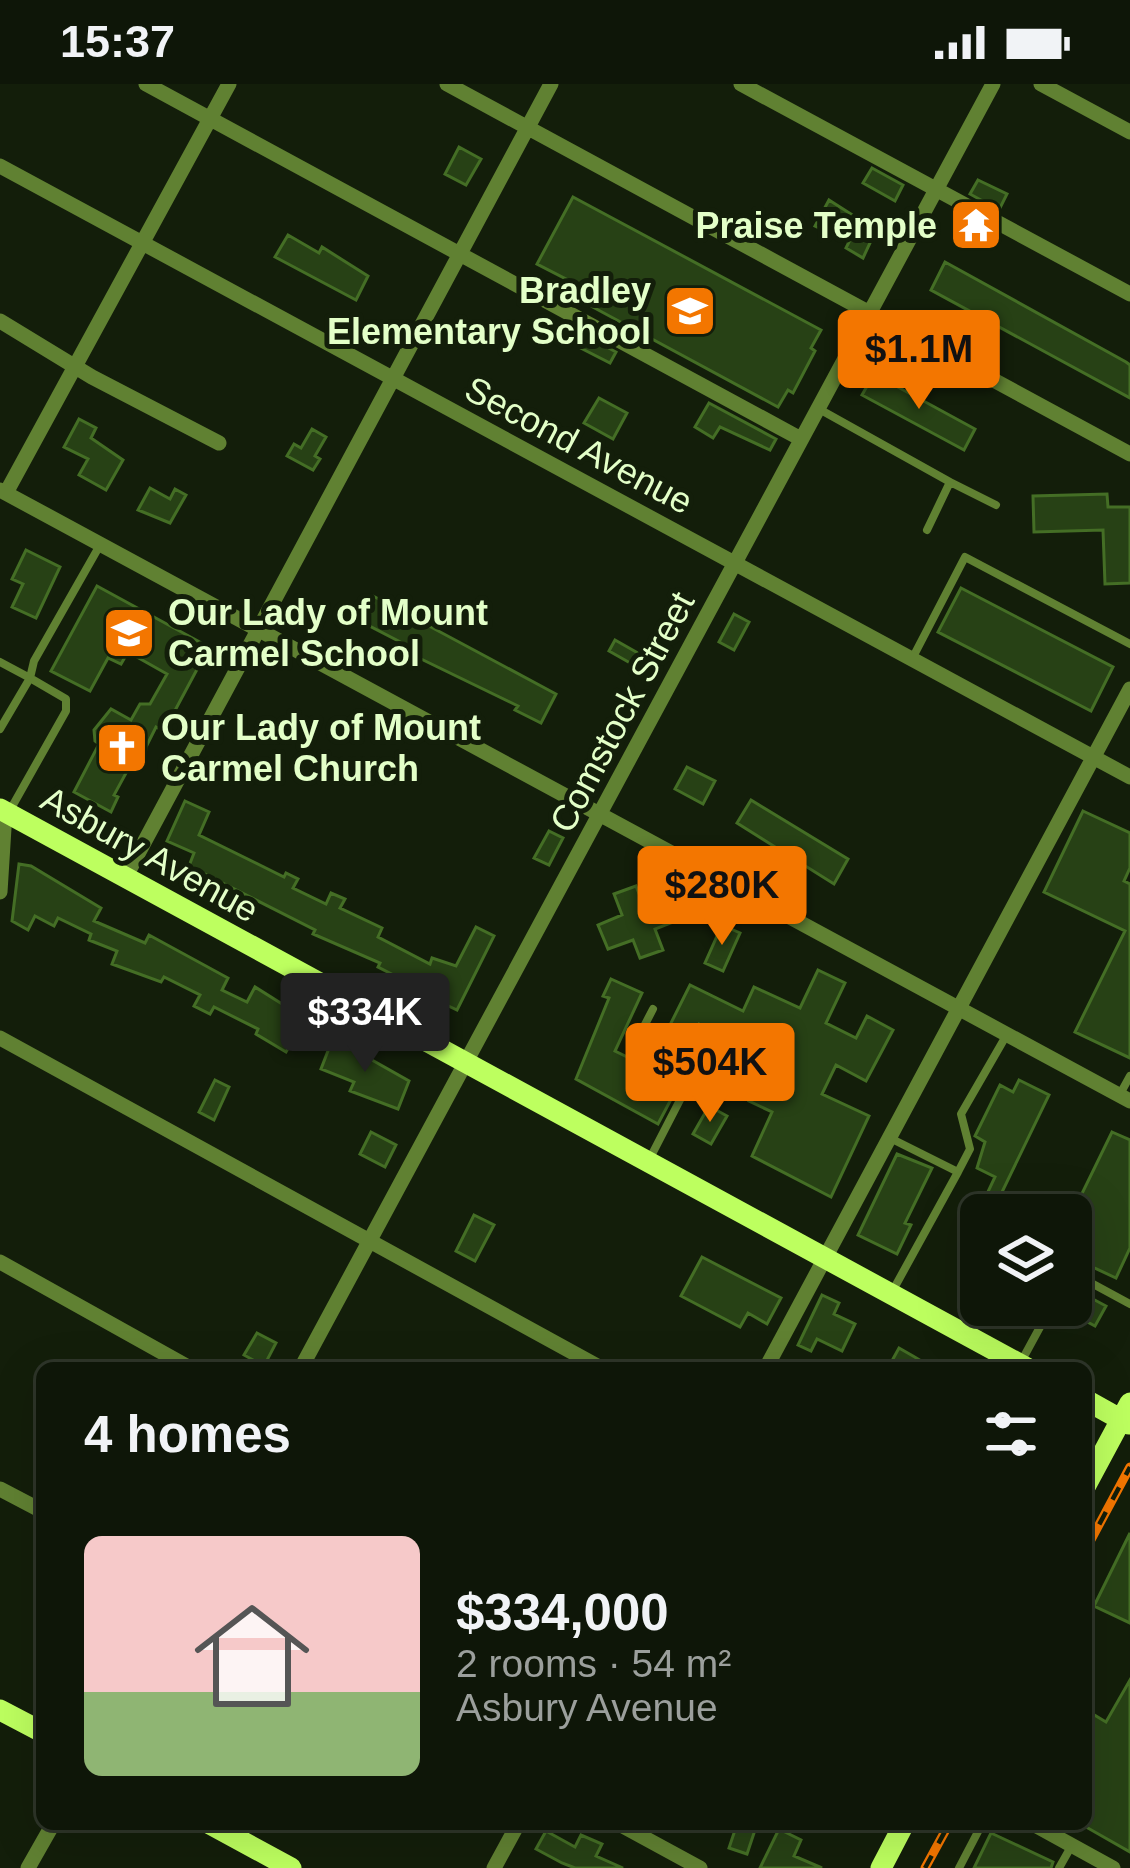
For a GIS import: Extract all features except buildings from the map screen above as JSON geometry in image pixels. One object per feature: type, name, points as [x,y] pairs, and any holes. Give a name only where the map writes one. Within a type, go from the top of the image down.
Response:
[{"type":"main road","name":"Asbury Avenue","points":[[3,812],[1017,1362]]},
{"type":"main road","points":[[1092,1402],[1127,1415],[1092,1475]]},
{"type":"main road","points":[[0,1710],[36,1729]]},
{"type":"main road","points":[[221,1830],[291,1868]]},
{"type":"main road","points":[[881,1868],[901,1830]]},
{"type":"street","points":[[146,84],[801,439]]},
{"type":"street","points":[[229,84],[3,491],[1125,1098]]},
{"type":"street","points":[[446,84],[1130,454]]},
{"type":"street","points":[[124,878],[551,84]]},
{"type":"street","points":[[741,84],[1130,295]]},
{"type":"street","name":"Comstock Street","points":[[304,1362],[993,84]]},
{"type":"street","points":[[1041,84],[1130,132]]},
{"type":"street","name":"Second Avenue","points":[[0,166],[1130,777]]},
{"type":"street","points":[[0,321],[92,377],[219,443]]},
{"type":"street","points":[[769,1362],[1130,689]]},
{"type":"street","points":[[0,892],[3,812]]},
{"type":"street","points":[[0,1038],[590,1362]]},
{"type":"street","points":[[0,1262],[179,1362]]},
{"type":"street","points":[[0,1489],[36,1508]]},
{"type":"street","points":[[28,1868],[50,1830]]},
{"type":"street","points":[[494,1868],[515,1830]]},
{"type":"street","points":[[630,1830],[700,1868]]},
{"type":"street","points":[[1044,1830],[1113,1868]]},
{"type":"lane","points":[[818,409],[996,505]]},
{"type":"lane","points":[[927,530],[950,482]]},
{"type":"lane","points":[[0,729],[100,544]]},
{"type":"lane","points":[[912,659],[965,556],[1130,644]]},
{"type":"lane","points":[[0,662],[66,699],[67,710],[3,812]]},
{"type":"lane","points":[[652,1009],[639,1036],[697,1066]]},
{"type":"lane","points":[[890,1294],[970,1149],[962,1114],[1007,1035]]},
{"type":"lane","points":[[648,1163],[708,1044]]},
{"type":"lane","points":[[1125,1098],[1130,1076]]},
{"type":"lane","points":[[888,1137],[958,1172]]},
{"type":"lane","points":[[1092,1283],[1130,1304]]},
{"type":"lane","points":[[1026,1362],[1042,1326]]},
{"type":"lane","points":[[958,1868],[979,1830]]},
{"type":"lane","points":[[1059,1868],[1072,1845]]},
{"type":"railway","points":[[1092,1538],[1130,1467]]},
{"type":"railway","points":[[925,1868],[946,1830]]},
{"type":"place","name":"Praise Temple","points":[[976,225]]},
{"type":"place","name":"Bradley Elementary School","points":[[690,311]]},
{"type":"place","name":"Our Lady of Mount Carmel School","points":[[129,633]]},
{"type":"place","name":"Our Lady of Mount Carmel Church","points":[[122,748]]}]
